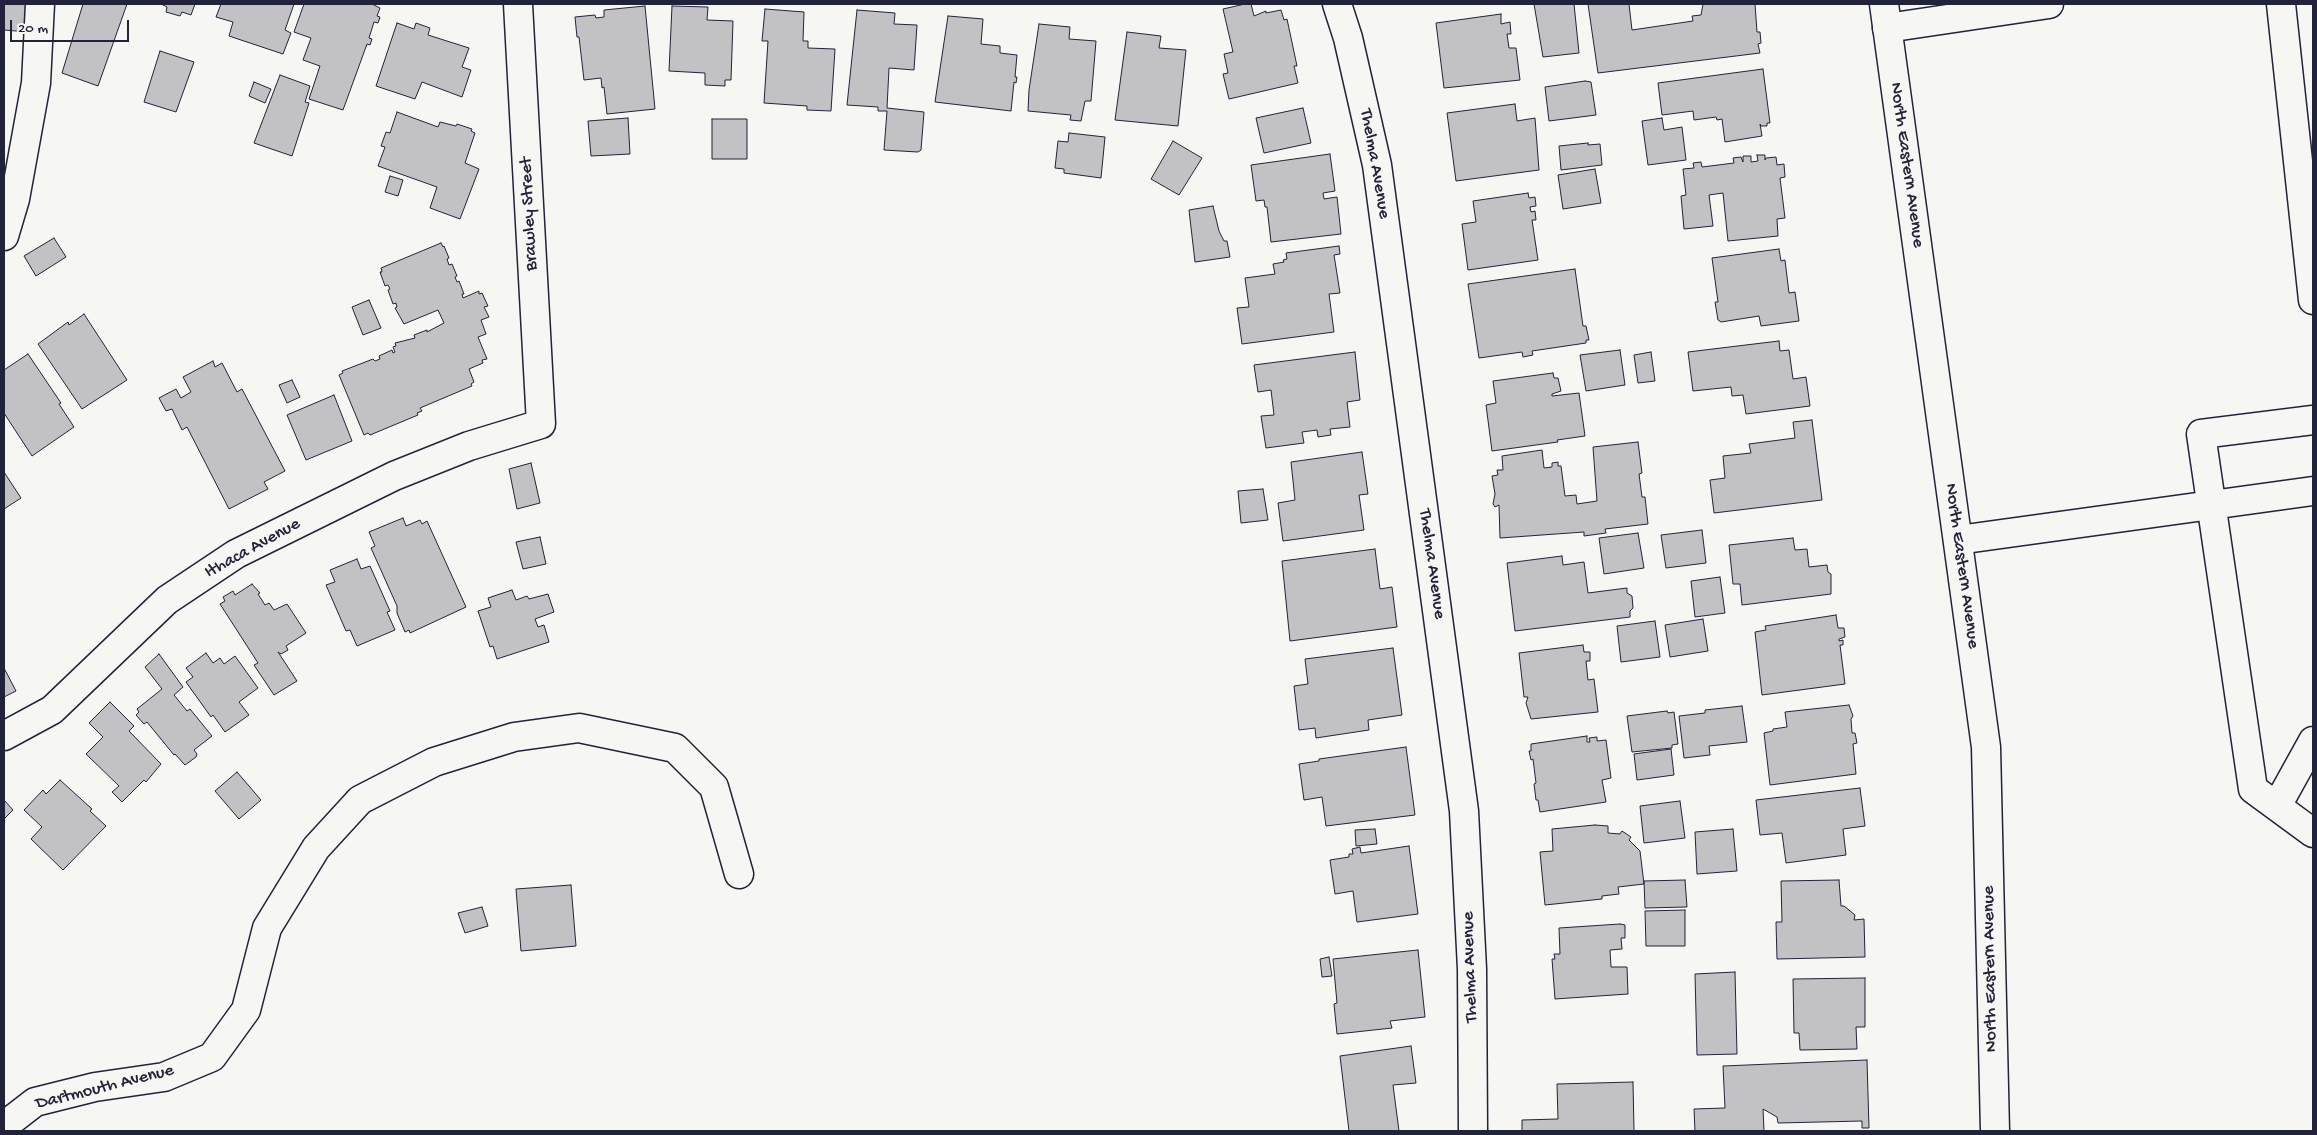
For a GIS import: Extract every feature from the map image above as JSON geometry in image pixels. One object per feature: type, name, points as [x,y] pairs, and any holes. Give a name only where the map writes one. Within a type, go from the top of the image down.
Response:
[{"type":"street","points":[[4,236],[15,199],[36,83],[40,4]]},
{"type":"street","name":"Brawley Street","points":[[518,4],[541,424]]},
{"type":"street","name":"Thelma Avenue","points":[[1337,4],[1348,38],[1377,165],[1464,811],[1472,969],[1473,1131]]},
{"type":"street","points":[[1885,16],[2049,4]]},
{"type":"street","points":[[2281,4],[2313,300]]},
{"type":"street","name":"North Eastern Avenue","points":[[1885,16],[1986,747],[1995,1131]]},
{"type":"street","points":[[2313,420],[2201,434],[2254,789],[2313,833]]},
{"type":"street","name":"Ithaca Avenue","points":[[4,736],[52,710],[168,600],[236,554],[394,476],[470,446],[541,424]]},
{"type":"street","points":[[1958,540],[2313,492]]},
{"type":"street","name":"Dartmouth Avenue","points":[[4,1126],[35,1102],[95,1087],[164,1077],[212,1057],[246,1010],[267,928],[316,848],[360,800],[434,762],[514,737],[579,728],[675,748],[714,787],[740,874]]},
{"type":"street","points":[[2276,806],[2313,741]]},
{"type":"building","points":[[4,4],[31,4],[28,32],[4,30]]},
{"type":"building","points":[[83,4],[127,4],[98,86],[62,73]]},
{"type":"building","points":[[161,4],[195,4],[191,15],[182,12],[180,16],[166,12],[167,7]]},
{"type":"building","points":[[221,4],[294,4],[285,30],[291,33],[283,54],[229,36],[233,22],[216,17]]},
{"type":"building","points":[[304,4],[372,4],[380,8],[377,16],[380,17],[378,23],[374,22],[369,38],[372,39],[370,45],[367,44],[343,110],[309,99],[320,66],[303,60],[311,38],[294,32]]},
{"type":"building","points":[[1251,4],[1254,16],[1266,11],[1266,13],[1281,10],[1284,20],[1287,19],[1297,66],[1294,66],[1298,83],[1229,99],[1223,74],[1228,73],[1224,54],[1233,52],[1223,9]]},
{"type":"building","points":[[1534,4],[1574,4],[1579,53],[1543,57]]},
{"type":"building","points":[[1588,4],[1629,4],[1632,30],[1693,21],[1692,16],[1701,15],[1703,4],[1755,4],[1757,32],[1760,32],[1761,43],[1758,44],[1760,53],[1598,73]]},
{"type":"building","points":[[645,6],[655,109],[607,114],[601,78],[584,80],[575,17],[595,15],[596,18],[604,17],[604,10]]},
{"type":"building","points":[[672,6],[708,7],[707,20],[733,21],[731,80],[725,80],[725,86],[705,85],[705,73],[669,71]]},
{"type":"building","points":[[765,9],[804,12],[803,41],[808,41],[808,48],[835,49],[831,111],[807,110],[807,106],[764,103],[768,41],[762,41]]},
{"type":"building","points":[[857,10],[895,13],[894,24],[917,25],[914,70],[889,68],[887,108],[924,112],[921,150],[918,152],[884,150],[887,111],[878,111],[878,107],[847,105]]},
{"type":"building","points":[[1501,14],[1501,24],[1510,22],[1511,34],[1507,34],[1509,48],[1516,48],[1520,80],[1444,88],[1436,23]]},
{"type":"building","points":[[948,16],[983,19],[981,44],[1000,46],[1000,53],[1017,55],[1015,77],[1017,77],[1016,83],[1014,82],[1011,111],[935,102]]},
{"type":"building","points":[[397,23],[414,29],[416,23],[430,28],[428,35],[469,48],[462,67],[471,70],[462,97],[422,82],[415,99],[376,86]]},
{"type":"building","points":[[1039,24],[1070,27],[1069,39],[1096,41],[1091,101],[1085,101],[1081,121],[1070,120],[1071,115],[1028,111],[1029,90]]},
{"type":"building","points":[[1127,32],[1161,36],[1159,48],[1186,50],[1178,126],[1115,120]]},
{"type":"building","points":[[160,51],[194,62],[176,112],[144,102]]},
{"type":"building","points":[[1763,69],[1770,123],[1767,123],[1767,126],[1761,126],[1760,124],[1762,136],[1725,142],[1722,119],[1717,120],[1716,117],[1694,120],[1693,111],[1662,115],[1658,83]]},
{"type":"building","points":[[280,75],[310,86],[305,102],[309,103],[292,156],[254,143]]},
{"type":"building","points":[[1585,81],[1591,82],[1596,115],[1549,121],[1545,87]]},
{"type":"building","points":[[254,82],[271,89],[265,103],[249,96]]},
{"type":"building","points":[[1515,104],[1517,121],[1535,118],[1539,170],[1456,181],[1447,113]]},
{"type":"building","points":[[1303,108],[1311,143],[1264,153],[1256,118]]},
{"type":"building","points":[[397,112],[438,127],[440,122],[456,126],[457,124],[472,129],[471,131],[475,133],[465,163],[479,169],[460,219],[430,208],[437,187],[378,166],[385,147],[381,146],[386,132],[390,133]]},
{"type":"building","points":[[628,118],[630,154],[591,156],[588,121]]},
{"type":"building","points":[[1662,118],[1664,130],[1682,127],[1686,160],[1648,165],[1642,121]]},
{"type":"building","points":[[712,119],[747,119],[747,159],[712,159]]},
{"type":"building","points":[[1069,133],[1105,137],[1101,178],[1064,173],[1064,169],[1055,168],[1058,141],[1068,142]]},
{"type":"building","points":[[1173,141],[1202,158],[1179,195],[1151,179]]},
{"type":"building","points":[[1588,143],[1588,145],[1600,144],[1602,165],[1561,170],[1559,146]]},
{"type":"building","points":[[1330,154],[1335,191],[1323,193],[1324,199],[1337,197],[1341,234],[1271,242],[1267,207],[1265,207],[1264,200],[1256,201],[1251,165]]},
{"type":"building","points":[[1757,155],[1765,155],[1765,160],[1766,158],[1776,157],[1777,165],[1784,164],[1785,177],[1780,178],[1785,218],[1777,219],[1778,236],[1728,241],[1723,193],[1709,195],[1713,226],[1684,229],[1681,196],[1686,195],[1683,169],[1694,168],[1693,163],[1701,162],[1702,167],[1734,163],[1733,158],[1741,157],[1743,162],[1743,156],[1751,156],[1751,162],[1758,161]]},
{"type":"building","points":[[1595,169],[1601,203],[1563,209],[1558,175]]},
{"type":"building","points":[[390,176],[403,180],[398,196],[385,192]]},
{"type":"building","points":[[1528,193],[1529,198],[1535,197],[1536,206],[1530,207],[1531,212],[1535,211],[1536,220],[1532,220],[1538,260],[1468,270],[1462,224],[1476,222],[1473,201]]},
{"type":"building","points":[[1213,206],[1219,231],[1224,241],[1227,241],[1230,257],[1195,262],[1189,210]]},
{"type":"building","points":[[54,238],[66,257],[36,276],[24,256]]},
{"type":"building","points":[[441,243],[449,258],[447,259],[449,265],[452,264],[457,276],[455,277],[457,282],[459,281],[464,294],[462,294],[463,298],[479,291],[479,294],[482,293],[488,306],[484,307],[489,317],[481,320],[486,334],[478,337],[487,359],[482,360],[483,363],[469,369],[474,382],[471,384],[472,386],[420,408],[422,411],[417,413],[418,415],[370,435],[368,433],[364,435],[339,375],[343,373],[342,371],[373,359],[375,361],[380,359],[379,356],[392,350],[393,353],[395,352],[393,347],[396,346],[395,343],[415,338],[414,335],[427,330],[427,332],[444,323],[438,310],[404,324],[395,308],[397,307],[396,303],[393,304],[388,285],[385,286],[380,272],[382,272],[381,268]]},
{"type":"building","points":[[1339,246],[1340,254],[1334,255],[1340,293],[1329,294],[1334,332],[1242,344],[1237,308],[1249,307],[1245,278],[1275,274],[1273,264],[1284,262],[1283,260],[1287,259],[1286,253]]},
{"type":"building","points":[[1779,249],[1781,261],[1785,260],[1789,293],[1795,292],[1799,321],[1761,326],[1759,316],[1721,322],[1718,320],[1715,302],[1718,302],[1712,258]]},
{"type":"building","points":[[1575,269],[1583,326],[1586,326],[1589,340],[1586,340],[1586,343],[1532,351],[1533,355],[1523,357],[1522,352],[1479,358],[1468,284]]},
{"type":"building","points":[[369,300],[381,328],[363,335],[352,307]]},
{"type":"building","points":[[84,314],[127,380],[82,409],[38,344],[68,322],[69,325]]},
{"type":"building","points":[[1779,341],[1780,351],[1789,350],[1793,379],[1806,377],[1810,406],[1746,414],[1743,395],[1732,396],[1731,387],[1693,391],[1688,352]]},
{"type":"building","points":[[1620,350],[1625,385],[1586,391],[1580,355]]},
{"type":"building","points":[[1355,352],[1360,400],[1347,402],[1350,427],[1330,429],[1331,435],[1318,437],[1317,430],[1302,432],[1304,443],[1266,448],[1261,416],[1274,415],[1271,390],[1258,392],[1254,365]]},
{"type":"building","points":[[1651,352],[1655,381],[1638,383],[1634,355]]},
{"type":"building","points":[[28,354],[61,403],[59,404],[74,427],[32,456],[4,413],[4,370]]},
{"type":"building","points":[[213,361],[215,367],[222,363],[237,392],[242,389],[285,471],[264,482],[268,489],[229,509],[187,427],[182,430],[172,409],[166,411],[159,398],[176,389],[181,398],[191,392],[183,377]]},
{"type":"building","points":[[1553,373],[1554,378],[1558,378],[1561,391],[1552,394],[1552,396],[1579,393],[1585,436],[1557,440],[1558,442],[1492,451],[1486,405],[1496,403],[1493,381]]},
{"type":"building","points":[[292,380],[300,397],[287,403],[279,385]]},
{"type":"building","points":[[334,395],[352,441],[306,460],[287,415]]},
{"type":"building","points":[[1812,420],[1822,500],[1714,513],[1710,480],[1725,478],[1723,456],[1751,453],[1749,444],[1795,438],[1793,422]]},
{"type":"building","points":[[1638,442],[1642,473],[1639,474],[1642,497],[1645,497],[1648,524],[1605,529],[1606,533],[1584,536],[1584,532],[1500,538],[1499,505],[1495,507],[1493,504],[1495,494],[1492,476],[1498,475],[1497,470],[1503,470],[1502,456],[1542,450],[1544,468],[1552,467],[1552,463],[1558,462],[1558,466],[1561,466],[1565,496],[1576,495],[1577,504],[1597,501],[1593,447]]},
{"type":"building","points":[[1362,452],[1368,494],[1359,495],[1364,530],[1283,541],[1278,503],[1295,500],[1291,462]]},
{"type":"building","points":[[531,463],[540,503],[517,509],[509,469]]},
{"type":"building","points":[[4,472],[21,498],[4,509]]},
{"type":"building","points":[[1263,489],[1268,520],[1241,523],[1238,491]]},
{"type":"building","points":[[403,518],[406,526],[420,520],[422,524],[427,521],[466,607],[410,633],[409,630],[405,632],[397,613],[397,606],[371,548],[375,546],[369,532]]},
{"type":"building","points":[[1702,530],[1706,563],[1666,568],[1661,535]]},
{"type":"building","points":[[1638,533],[1644,568],[1604,574],[1599,538]]},
{"type":"building","points":[[540,537],[546,564],[523,569],[516,542]]},
{"type":"building","points":[[1793,538],[1795,550],[1807,549],[1809,567],[1827,565],[1828,572],[1831,574],[1831,594],[1742,605],[1740,584],[1733,584],[1729,545]]},
{"type":"building","points":[[1375,549],[1380,589],[1392,587],[1397,627],[1290,641],[1282,561]]},
{"type":"building","points":[[1562,556],[1563,565],[1584,562],[1588,593],[1627,588],[1627,593],[1632,596],[1633,608],[1630,611],[1630,617],[1515,631],[1507,563]]},
{"type":"building","points":[[357,559],[361,569],[370,566],[390,611],[387,612],[395,630],[357,646],[350,630],[346,631],[326,585],[335,582],[330,570]]},
{"type":"building","points":[[1720,577],[1725,613],[1695,617],[1691,581]]},
{"type":"building","points":[[252,584],[260,593],[258,594],[265,605],[269,603],[274,610],[287,604],[306,633],[286,646],[288,650],[281,654],[278,652],[297,681],[274,695],[254,665],[258,663],[220,604],[225,601],[223,597],[233,591],[235,595]]},
{"type":"building","points":[[512,590],[516,600],[527,596],[529,599],[548,594],[554,612],[535,619],[538,627],[544,625],[549,642],[497,659],[493,646],[490,647],[478,611],[491,607],[488,598]]},
{"type":"building","points":[[1836,615],[1838,628],[1844,628],[1845,637],[1839,639],[1839,641],[1843,640],[1843,645],[1840,645],[1845,684],[1762,695],[1755,632],[1766,630],[1765,626]]},
{"type":"building","points":[[1703,619],[1708,651],[1670,657],[1665,625]]},
{"type":"building","points":[[1655,621],[1660,657],[1621,662],[1617,626]]},
{"type":"building","points":[[1583,645],[1584,652],[1590,652],[1590,661],[1586,661],[1588,680],[1594,679],[1598,712],[1531,719],[1526,703],[1528,697],[1524,697],[1519,653]]},
{"type":"building","points":[[1393,648],[1402,715],[1368,720],[1369,730],[1316,738],[1315,728],[1299,730],[1294,686],[1308,684],[1305,659]]},
{"type":"building","points":[[206,653],[213,663],[220,658],[224,664],[235,656],[258,688],[239,702],[249,715],[225,732],[213,715],[211,717],[186,682],[193,677],[186,668]]},
{"type":"building","points":[[159,654],[183,687],[174,695],[187,711],[190,709],[212,736],[194,750],[197,754],[196,757],[185,765],[174,755],[147,722],[144,724],[136,715],[139,712],[137,709],[162,689],[145,667]]},
{"type":"building","points":[[4,668],[16,691],[4,697]]},
{"type":"building","points":[[110,702],[134,726],[129,731],[161,764],[146,782],[144,780],[122,802],[112,792],[119,786],[86,754],[103,737],[89,723]]},
{"type":"building","points":[[1849,705],[1853,716],[1851,719],[1852,733],[1855,733],[1857,743],[1853,744],[1856,774],[1770,785],[1764,733],[1773,731],[1773,729],[1787,727],[1785,712]]},
{"type":"building","points":[[1742,706],[1747,742],[1709,746],[1710,755],[1684,758],[1679,716],[1705,713],[1705,710]]},
{"type":"building","points":[[1667,711],[1668,713],[1674,712],[1678,744],[1672,745],[1672,748],[1632,752],[1627,716]]},
{"type":"building","points":[[1587,736],[1587,742],[1590,742],[1589,738],[1597,737],[1597,741],[1606,740],[1611,778],[1602,780],[1606,802],[1540,812],[1538,800],[1536,800],[1533,759],[1531,760],[1529,751],[1531,751],[1531,744]]},
{"type":"building","points":[[1406,747],[1415,815],[1326,826],[1322,797],[1304,800],[1299,764],[1319,761],[1319,759]]},
{"type":"building","points":[[1671,749],[1674,775],[1637,780],[1634,754]]},
{"type":"building","points":[[237,772],[261,800],[239,819],[215,791]]},
{"type":"building","points":[[60,780],[92,809],[90,811],[106,826],[63,870],[31,839],[42,827],[24,810],[43,790],[46,794]]},
{"type":"building","points":[[1860,788],[1865,826],[1843,829],[1846,855],[1786,863],[1782,833],[1760,835],[1756,800]]},
{"type":"building","points":[[4,800],[13,810],[4,819]]},
{"type":"building","points":[[1680,801],[1685,838],[1644,843],[1640,806]]},
{"type":"building","points":[[1595,825],[1608,826],[1608,833],[1620,834],[1622,831],[1631,837],[1629,840],[1640,851],[1644,884],[1618,887],[1619,894],[1602,896],[1602,899],[1545,905],[1540,852],[1553,851],[1552,829]]},
{"type":"building","points":[[1375,829],[1377,844],[1356,846],[1355,830]]},
{"type":"building","points":[[1733,829],[1737,871],[1697,874],[1695,832]]},
{"type":"building","points":[[1409,846],[1418,914],[1357,922],[1353,891],[1335,894],[1330,860],[1349,857],[1349,854],[1353,854],[1352,849],[1360,847],[1361,853]]},
{"type":"building","points":[[1685,880],[1687,907],[1645,908],[1644,881]]},
{"type":"building","points":[[1839,880],[1841,906],[1844,906],[1855,915],[1854,920],[1864,919],[1865,957],[1777,959],[1776,922],[1782,922],[1781,881]]},
{"type":"building","points":[[571,885],[576,946],[521,951],[516,889]]},
{"type":"building","points":[[482,907],[488,926],[465,933],[458,913]]},
{"type":"building","points":[[1685,910],[1685,946],[1646,946],[1645,911]]},
{"type":"building","points":[[1625,925],[1625,938],[1621,938],[1622,949],[1610,950],[1611,967],[1627,967],[1628,994],[1555,999],[1552,959],[1555,959],[1554,954],[1560,954],[1559,928]]},
{"type":"building","points":[[1418,950],[1425,1017],[1390,1021],[1392,1028],[1337,1034],[1334,1004],[1337,1003],[1333,959]]},
{"type":"building","points":[[1329,957],[1332,976],[1322,977],[1320,959]]},
{"type":"building","points":[[1735,972],[1737,1054],[1697,1055],[1695,974]]},
{"type":"building","points":[[1865,978],[1865,1027],[1856,1027],[1857,1049],[1800,1050],[1799,1033],[1794,1033],[1793,979]]},
{"type":"building","points":[[1411,1046],[1416,1083],[1393,1085],[1399,1131],[1349,1131],[1340,1056]]},
{"type":"building","points":[[1867,1060],[1869,1128],[1862,1128],[1862,1121],[1778,1123],[1777,1117],[1763,1109],[1764,1131],[1695,1131],[1694,1109],[1725,1108],[1723,1066]]},
{"type":"building","points":[[1633,1082],[1634,1131],[1522,1131],[1522,1120],[1558,1119],[1557,1084]]}]
